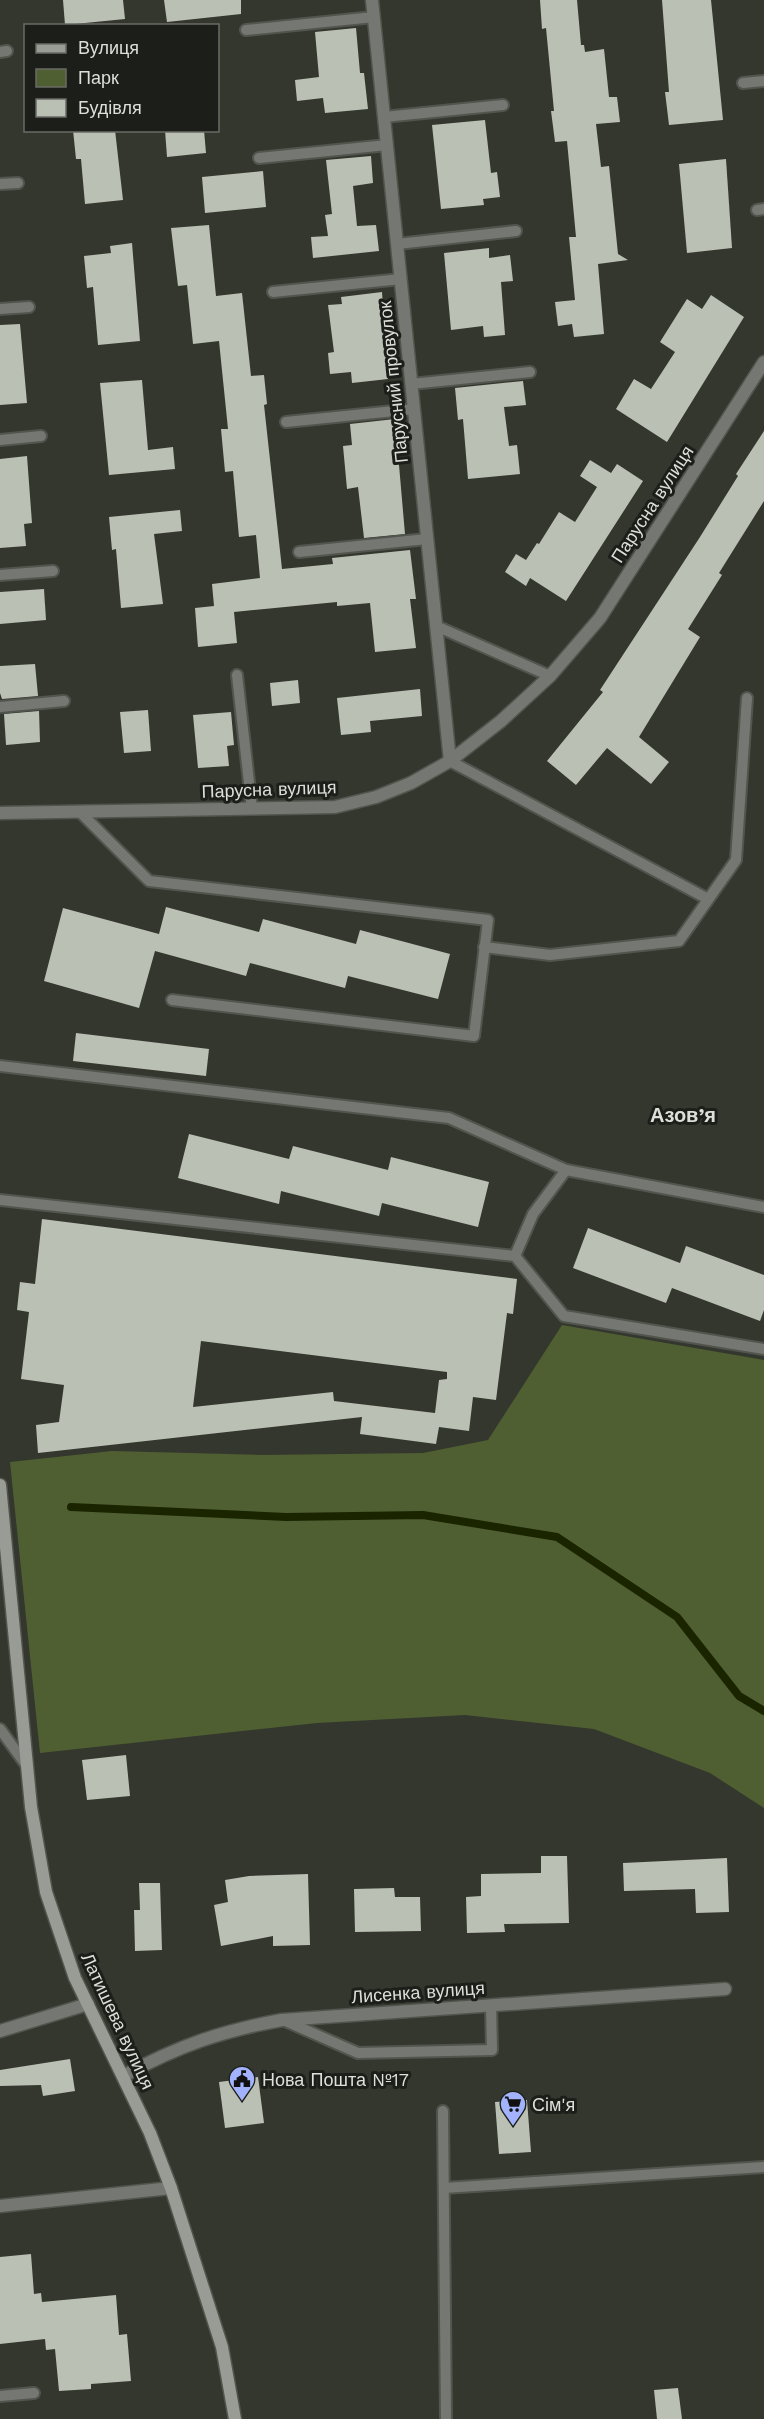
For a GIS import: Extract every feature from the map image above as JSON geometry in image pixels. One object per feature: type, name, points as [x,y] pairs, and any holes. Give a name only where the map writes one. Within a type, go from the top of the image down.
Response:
[{"type":"street","name":"Парусний провулок","points":[[372,0],[450,761]]},
{"type":"street","name":"Парусна вулиця","points":[[0,813],[335,807],[376,797],[403,786],[450,761],[501,722],[550,676],[600,618],[764,362]]},
{"type":"street","name":"Латишева вулиця","points":[[0,1485],[31,1807],[46,1892],[75,1978],[150,2133],[171,2188],[222,2347],[235,2419]]},
{"type":"street","name":"Лисенка вулиця","points":[[123,2076],[200,2039],[240,2027],[282,2020],[725,1989]]},
{"type":"street","points":[[0,2031],[88,2004]]},
{"type":"street","points":[[0,2206],[171,2188]]},
{"type":"lane","points":[[246,30],[374,17]]},
{"type":"lane","points":[[743,84],[764,81]]},
{"type":"lane","points":[[384,117],[503,105]]},
{"type":"lane","points":[[259,158],[387,145]]},
{"type":"lane","points":[[0,184],[18,183]]},
{"type":"lane","points":[[397,244],[516,231]]},
{"type":"lane","points":[[273,292],[400,279]]},
{"type":"lane","points":[[0,309],[29,306]]},
{"type":"lane","points":[[411,384],[530,372]]},
{"type":"lane","points":[[286,422],[414,409]]},
{"type":"lane","points":[[0,440],[41,436]]},
{"type":"lane","points":[[299,552],[427,539]]},
{"type":"lane","points":[[0,575],[53,571]]},
{"type":"lane","points":[[436,626],[550,676]]},
{"type":"lane","points":[[237,675],[252,809]]},
{"type":"lane","points":[[484,947],[550,955],[679,940],[735,860],[747,698]]},
{"type":"lane","points":[[0,707],[64,701]]},
{"type":"lane","points":[[450,761],[708,899]]},
{"type":"lane","points":[[80,812],[149,881],[488,920],[474,1036],[172,1000]]},
{"type":"lane","points":[[0,1066],[449,1118],[566,1170],[764,1207]]},
{"type":"lane","points":[[515,1256],[533,1214],[566,1170]]},
{"type":"lane","points":[[0,1200],[515,1256],[564,1316],[764,1349]]},
{"type":"lane","points":[[0,1729],[27,1766]]},
{"type":"lane","points":[[282,2020],[358,2053],[492,2050],[491,2005]]},
{"type":"lane","points":[[443,2111],[446,2419]]},
{"type":"lane","points":[[444,2188],[764,2167]]},
{"type":"lane","points":[[0,2396],[34,2393]]},
{"type":"green space","points":[[562,1325],[764,1360],[764,1808],[710,1773],[594,1729],[465,1715],[317,1723],[40,1753],[10,1462],[112,1451],[261,1455],[423,1453],[488,1440]]},
{"type":"building","points":[[63,0],[123,0],[125,19],[65,24]]},
{"type":"building","points":[[164,0],[241,0],[241,14],[167,22]]},
{"type":"building","points":[[540,0],[577,0],[581,45],[584,45],[585,52],[604,49],[609,97],[617,97],[620,122],[596,124],[601,167],[609,166],[618,254],[628,260],[598,264],[604,334],[574,337],[572,324],[558,326],[555,302],[575,300],[569,237],[576,237],[567,141],[555,142],[546,28],[542,29]]},
{"type":"building","points":[[662,0],[711,0],[723,120],[669,125],[665,92],[669,92]]},
{"type":"building","points":[[356,28],[360,73],[364,73],[368,109],[325,113],[323,98],[297,101],[295,80],[319,77],[315,32]]},
{"type":"building","points":[[485,120],[491,173],[497,172],[500,197],[483,199],[484,205],[441,209],[432,125]]},
{"type":"building","points":[[73,132],[115,132],[123,200],[85,204],[81,159],[76,159]]},
{"type":"building","points":[[165,132],[204,132],[206,153],[167,157]]},
{"type":"building","points":[[371,156],[373,183],[353,186],[357,226],[376,225],[379,251],[313,258],[311,237],[328,236],[325,215],[332,214],[326,160]]},
{"type":"building","points":[[726,159],[732,248],[687,253],[679,164]]},
{"type":"building","points":[[263,171],[266,207],[205,213],[202,177]]},
{"type":"building","points":[[209,225],[216,296],[242,293],[251,376],[264,375],[267,404],[264,405],[282,569],[333,564],[332,558],[410,550],[416,599],[410,599],[416,648],[375,652],[370,603],[337,606],[337,602],[234,612],[237,643],[198,647],[195,608],[214,606],[212,584],[260,578],[256,535],[239,537],[233,471],[225,472],[221,429],[228,429],[219,341],[193,344],[187,285],[178,286],[171,228]]},
{"type":"building","points":[[132,243],[140,341],[98,345],[93,287],[87,288],[84,256],[111,253],[110,246]]},
{"type":"building","points":[[489,248],[489,258],[510,255],[513,281],[501,282],[505,335],[484,337],[483,326],[451,330],[444,253]]},
{"type":"building","points":[[382,292],[388,379],[352,383],[351,372],[330,374],[328,353],[334,352],[328,305],[342,304],[341,297]]},
{"type":"building","points":[[711,295],[744,317],[667,442],[616,409],[634,379],[651,389],[675,352],[660,342],[687,299],[702,309]]},
{"type":"building","points":[[20,324],[27,403],[0,405],[0,325]]},
{"type":"building","points":[[142,380],[148,450],[173,447],[175,469],[109,475],[100,383]]},
{"type":"building","points":[[523,381],[526,405],[504,407],[509,446],[517,445],[520,474],[468,479],[463,419],[458,420],[455,388]]},
{"type":"building","points":[[395,419],[405,534],[364,538],[358,487],[347,489],[343,446],[352,445],[350,424]]},
{"type":"building","points":[[764,431],[764,501],[719,573],[722,575],[688,629],[700,637],[639,737],[669,762],[651,784],[607,748],[576,785],[547,761],[603,692],[600,690],[700,537]]},
{"type":"building","points":[[27,456],[32,523],[24,524],[26,546],[0,548],[0,459]]},
{"type":"building","points":[[590,460],[611,473],[617,464],[643,481],[566,601],[530,578],[526,586],[505,572],[516,554],[526,560],[559,512],[575,522],[597,487],[580,476]]},
{"type":"building","points":[[180,510],[182,531],[154,534],[163,604],[121,608],[116,549],[112,550],[109,517]]},
{"type":"building","points":[[44,589],[46,620],[0,624],[0,592]]},
{"type":"building","points":[[35,664],[38,696],[2,699],[0,666]]},
{"type":"building","points":[[298,680],[300,703],[272,706],[270,683]]},
{"type":"building","points":[[420,689],[422,716],[370,721],[371,732],[341,735],[337,698]]},
{"type":"building","points":[[148,710],[151,751],[124,753],[120,712]]},
{"type":"building","points":[[39,711],[40,742],[6,745],[4,714]]},
{"type":"building","points":[[231,712],[234,745],[227,746],[229,766],[198,768],[193,715]]},
{"type":"building","points":[[166,907],[259,932],[263,919],[356,944],[360,930],[450,954],[438,999],[348,976],[345,988],[250,963],[246,976],[155,951],[139,1008],[44,981],[63,908],[159,934]]},
{"type":"building","points":[[76,1033],[209,1049],[206,1076],[73,1061]]},
{"type":"building","points":[[189,1134],[289,1159],[293,1146],[388,1170],[391,1157],[489,1182],[478,1227],[382,1203],[379,1216],[281,1191],[279,1204],[178,1178]]},
{"type":"building","points":[[42,1219],[517,1279],[513,1314],[507,1313],[496,1400],[473,1397],[469,1431],[439,1427],[436,1444],[360,1434],[362,1417],[38,1453],[36,1425],[59,1422],[64,1385],[21,1379],[29,1312],[17,1310],[20,1282],[35,1284]],"holes":[[[201,1341],[447,1372],[447,1379],[439,1380],[435,1413],[334,1401],[333,1392],[193,1407]]]},
{"type":"building","points":[[588,1228],[680,1263],[686,1246],[764,1275],[764,1310],[760,1321],[672,1288],[666,1303],[573,1268]]},
{"type":"building","points":[[126,1755],[130,1796],[87,1800],[82,1760]]},
{"type":"building","points":[[541,1856],[567,1856],[569,1923],[504,1924],[505,1932],[467,1933],[466,1897],[481,1896],[481,1874],[541,1873]]},
{"type":"building","points":[[727,1858],[729,1912],[696,1913],[695,1889],[624,1891],[623,1863]]},
{"type":"building","points":[[308,1874],[310,1945],[273,1946],[273,1936],[221,1946],[214,1905],[228,1902],[225,1880],[249,1876]]},
{"type":"building","points":[[139,1883],[160,1883],[162,1950],[135,1951],[134,1910],[140,1910]]},
{"type":"building","points":[[394,1888],[395,1897],[420,1897],[421,1931],[355,1932],[354,1889]]},
{"type":"building","points":[[70,2059],[75,2091],[43,2096],[41,2085],[0,2086],[0,2070]]},
{"type":"building","points":[[258,2077],[264,2123],[225,2128],[219,2082]]},
{"type":"building","points":[[527,2100],[531,2152],[499,2154],[495,2102]]},
{"type":"building","points":[[31,2254],[34,2294],[41,2293],[42,2302],[116,2295],[119,2335],[127,2334],[131,2381],[91,2384],[91,2389],[59,2391],[55,2349],[46,2350],[45,2339],[0,2344],[0,2257]]},
{"type":"building","points":[[678,2388],[682,2419],[657,2419],[654,2390]]},
{"type":"waterway","points":[[71,1507],[286,1517],[423,1515],[557,1537],[677,1617],[739,1696],[764,1711]]},
{"type":"place","name":"Нова Пошта №17","points":[[242,2102]]},
{"type":"place","name":"Сім'я","points":[[513,2127]]},
{"type":"district","name":"Азов’я","points":[[683,1115]]}]
